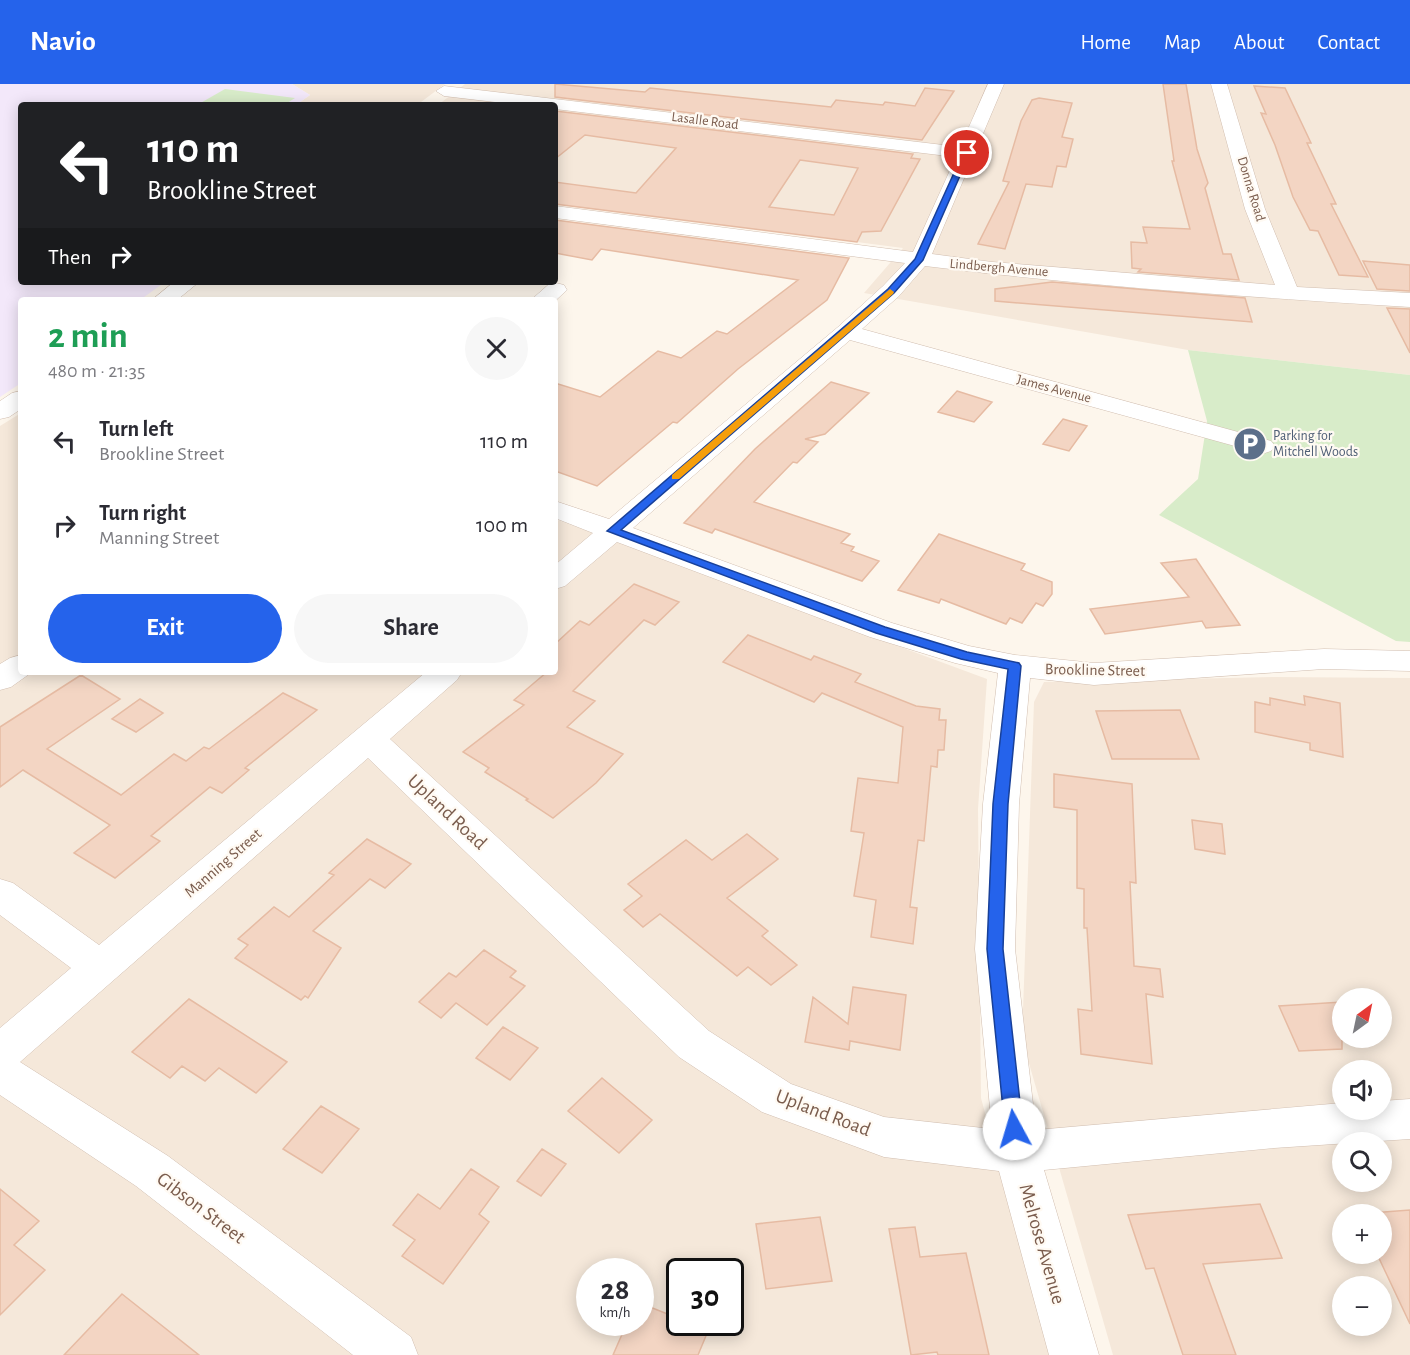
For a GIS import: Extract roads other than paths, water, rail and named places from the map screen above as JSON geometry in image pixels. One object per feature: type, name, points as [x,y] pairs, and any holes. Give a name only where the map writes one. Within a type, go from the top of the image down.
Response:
[{"type":"street","points":[[558,577],[846,332],[891,291],[919,260],[996,84]]},
{"type":"street","name":"Donna Road","points":[[1219,84],[1255,209],[1289,293]]},
{"type":"street","name":"Lasalle Road","points":[[444,91],[537,102]]},
{"type":"street","name":"Lasalle Road","points":[[558,105],[967,153]]},
{"type":"street","name":"Lindbergh Avenue","points":[[558,212],[919,260],[1289,293],[1410,300]]},
{"type":"street","points":[[167,297],[184,285]]},
{"type":"street","name":"James Avenue","points":[[846,332],[1262,446]]},
{"type":"street","points":[[0,412],[18,400]]},
{"type":"street","name":"Brookline Street","points":[[558,510],[881,630],[966,656],[1015,666],[1094,674],[1324,659],[1410,661]]},
{"type":"street","name":"Melrose Avenue","points":[[1015,666],[1001,804],[995,949],[1016,1152],[1074,1355]]},
{"type":"street","points":[[0,679],[18,667]]},
{"type":"street","name":"Manning Street","points":[[0,1053],[442,675]]},
{"type":"street","name":"Upland Road","points":[[368,738],[694,1044],[777,1098],[884,1137],[1016,1152],[1274,1128],[1410,1119]]},
{"type":"street","points":[[0,894],[100,968]]},
{"type":"street","name":"Gibson Street","points":[[0,1072],[152,1171],[393,1355]]},
{"type":"place","name":"Parking for Mitchell Woods","points":[[1250,444]]}]
